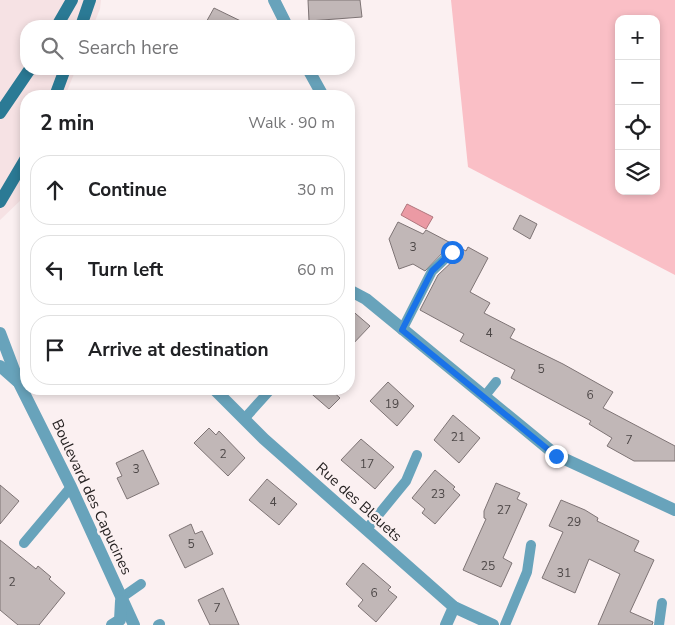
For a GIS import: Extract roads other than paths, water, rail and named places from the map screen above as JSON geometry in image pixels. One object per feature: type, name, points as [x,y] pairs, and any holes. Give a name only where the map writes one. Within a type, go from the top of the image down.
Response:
[{"type":"main road","points":[[60,20],[72,0]]},
{"type":"main road","points":[[83,20],[90,0]]},
{"type":"main road","points":[[0,113],[26,75]]},
{"type":"main road","points":[[57,90],[63,75]]},
{"type":"main road","points":[[0,202],[20,168]]},
{"type":"street","points":[[274,0],[284,20]]},
{"type":"street","points":[[312,75],[320,90]]},
{"type":"street","points":[[355,293],[366,299],[556,456],[675,510]]},
{"type":"street","name":"Boulevard des Capucines","points":[[0,332],[20,375]]},
{"type":"street","name":"Boulevard des Capucines","points":[[0,366],[20,379]]},
{"type":"street","name":"Boulevard des Capucines","points":[[29,395],[134,625]]},
{"type":"street","name":"Rue des Bleuets","points":[[220,395],[366,530],[454,607],[492,625]]},
{"type":"street","points":[[112,625],[120,620],[121,598]]},
{"type":"street","points":[[446,625],[454,607]]},
{"type":"lane","points":[[402,330],[432,271],[452,252]]},
{"type":"lane","points":[[484,397],[496,382]]},
{"type":"lane","points":[[244,419],[266,395]]},
{"type":"lane","points":[[366,530],[406,480],[417,456]]},
{"type":"lane","points":[[24,543],[71,486]]},
{"type":"lane","points":[[506,625],[527,572],[531,546]]},
{"type":"lane","points":[[121,598],[141,584]]},
{"type":"lane","points":[[659,625],[662,603]]}]
